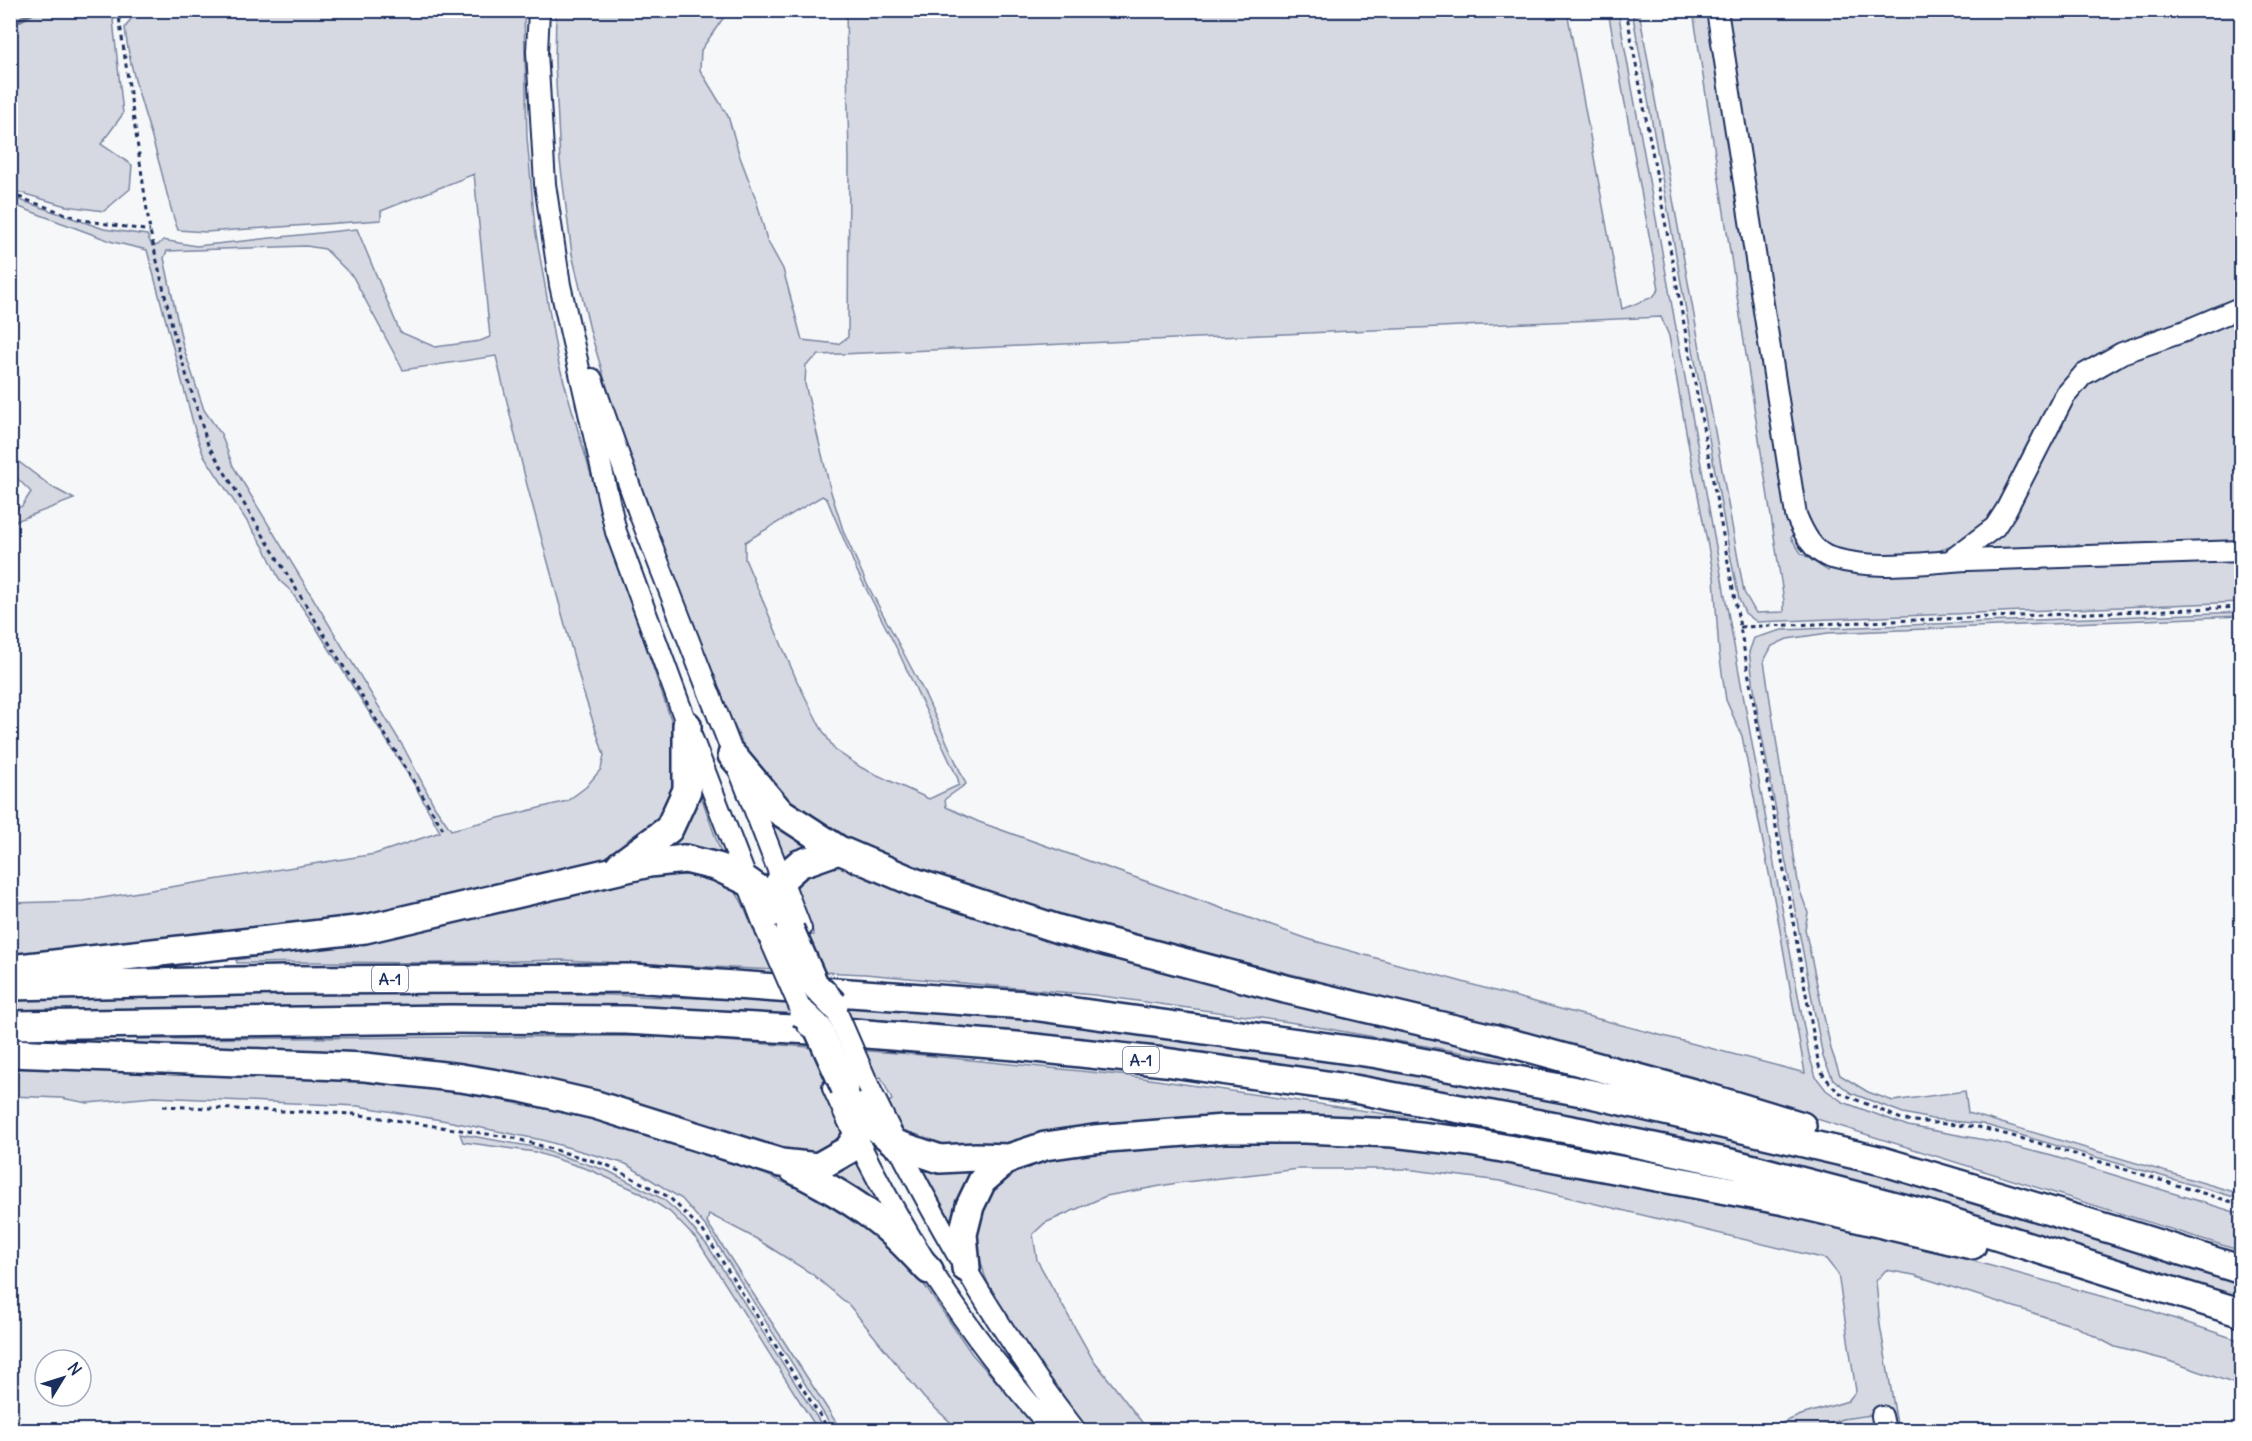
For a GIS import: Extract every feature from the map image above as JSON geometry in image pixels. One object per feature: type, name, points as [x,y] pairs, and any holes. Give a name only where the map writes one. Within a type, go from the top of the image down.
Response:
[{"type":"highway","points":[[609,873],[669,829],[687,790],[687,725]]},
{"type":"highway","points":[[732,755],[779,811],[839,850],[914,882],[1058,929],[1286,989],[1492,1038],[1694,1093],[1798,1125],[1882,1161]]},
{"type":"highway","points":[[776,889],[799,864],[839,850]]},
{"type":"highway","points":[[10,969],[365,929],[649,863],[685,859],[718,867],[747,881],[776,889]]},
{"type":"highway","points":[[776,889],[784,930],[802,993],[801,1011],[818,1028],[854,1101],[896,1144],[940,1159],[1009,1158],[1045,1146],[1156,1133],[1224,1129],[1393,1133],[1470,1142],[1785,1201],[1962,1243],[2124,1275]]},
{"type":"highway","points":[[781,1163],[818,1167],[848,1150],[854,1101],[837,1039],[836,1011],[814,984],[784,930]]},
{"type":"highway","name":"A-1","points":[[10,986],[632,978],[1025,1005],[1378,1054],[1587,1093],[1882,1161],[2130,1234],[2241,1270]]},
{"type":"highway","name":"A-1","points":[[10,1026],[358,1020],[626,1020],[946,1040],[1166,1062],[1354,1089],[1582,1132],[1735,1164],[1926,1214],[2241,1313]]},
{"type":"highway","points":[[10,1053],[365,1067],[461,1078],[522,1088],[596,1105],[781,1163],[828,1187],[867,1212],[899,1239],[929,1270]]},
{"type":"highway","points":[[966,1268],[963,1234],[970,1206],[982,1181],[1009,1158]]},
{"type":"street","points":[[539,10],[537,52],[545,184],[560,285],[616,532],[747,881],[784,930]]},
{"type":"street","points":[[1717,10],[1796,515],[1803,532],[1814,548],[1830,558],[1882,565],[2241,551]]},
{"type":"street","points":[[560,285],[638,510],[732,755],[776,889]]},
{"type":"street","points":[[1950,561],[1995,527],[2064,397],[2083,375],[2122,353],[2185,331],[2241,307]]},
{"type":"street","points":[[854,1101],[929,1270],[996,1362],[1053,1431]]},
{"type":"street","points":[[896,1144],[966,1268],[1010,1340],[1076,1431]]},
{"type":"path","points":[[118,10],[150,231],[175,338],[208,445],[443,829]]},
{"type":"path","points":[[1626,10],[1819,1066],[1824,1076],[1838,1092],[1904,1120],[1978,1128],[2012,1136],[2241,1205]]},
{"type":"path","points":[[10,194],[83,220],[150,231]]},
{"type":"path","points":[[1740,627],[2241,607]]},
{"type":"path","points":[[163,1106],[354,1114],[514,1138],[607,1166],[669,1197],[703,1232],[829,1431]]},
{"type":"shaded area","points":[[11,10],[127,11],[113,20],[123,114],[101,144],[132,165],[130,189],[104,211],[66,206],[11,190]]},
{"type":"shaded area","points":[[140,10],[524,11],[527,137],[535,228],[558,361],[613,551],[680,746],[675,785],[660,822],[637,844],[601,862],[387,914],[11,956],[11,903],[83,901],[375,854],[440,832],[414,784],[315,626],[290,590],[280,581],[265,549],[203,454],[147,250],[113,242],[11,204],[11,197],[104,229],[147,235],[152,246],[158,245],[163,240],[196,246],[357,229],[400,332],[435,347],[480,341],[490,337],[474,174],[381,211],[381,220],[206,232],[178,230],[127,45],[125,28]],"holes":[[[306,246],[325,249],[353,277],[403,370],[496,356],[527,485],[583,691],[604,755],[601,769],[586,787],[567,801],[451,830],[435,807],[404,748],[233,466],[221,434],[204,410],[183,346],[164,258],[167,251]]]},
{"type":"shaded area","points":[[556,11],[726,11],[701,50],[700,70],[728,116],[756,199],[767,240],[783,269],[802,340],[838,344],[848,337],[849,161],[846,11],[1567,11],[1622,309],[1653,297],[1659,289],[1608,11],[1618,11],[1809,1055],[1816,1077],[1826,1090],[1843,1102],[1908,1126],[1991,1141],[2052,1156],[2241,1214],[2241,1251],[1565,1043],[1041,911],[894,862],[821,828],[766,782],[744,747],[714,681],[619,427],[591,334],[572,254],[560,161],[555,62]],"holes":[[[1661,317],[1669,336],[1714,577],[1719,652],[1726,700],[1742,736],[1805,1073],[1564,1010],[1311,940],[979,822],[946,807],[945,799],[966,784],[924,692],[867,584],[844,533],[831,492],[805,384],[806,365],[819,355]],[[822,496],[827,499],[857,571],[898,651],[958,779],[959,785],[929,799],[862,768],[835,750],[797,681],[745,559],[745,542]]]},
{"type":"shaded area","points":[[1632,11],[1639,11],[1744,592],[1756,613],[1784,612],[1784,601],[1693,11],[1712,11],[1795,531],[1791,538],[1801,553],[1828,571],[1833,563],[2241,559],[2241,602],[1757,622],[1745,613],[1739,599],[1729,549]]},
{"type":"shaded area","points":[[1722,11],[2241,11],[2241,302],[2164,335],[2159,327],[2122,342],[2117,352],[2087,366],[2003,508],[1967,541],[1926,555],[1879,558],[1830,552],[1806,529]]},
{"type":"shaded area","points":[[2241,311],[2241,547],[1984,554],[1981,544],[2071,397],[2108,366]]},
{"type":"shaded area","points":[[11,456],[52,487],[74,499],[11,523],[11,511],[22,506],[31,492],[11,472]]},
{"type":"shaded area","points":[[2241,612],[2241,616],[1828,633],[1787,639],[1772,646],[1764,661],[1799,888],[1808,913],[1805,929],[1831,1049],[1840,1075],[1868,1092],[1893,1101],[1965,1091],[1968,1113],[2241,1194],[2241,1199],[1982,1124],[1932,1119],[1903,1113],[1851,1093],[1833,1079],[1823,1057],[1758,716],[1749,652],[1754,638],[1782,630]]},
{"type":"shaded area","points":[[699,790],[721,853],[667,849],[686,825]]},
{"type":"shaded area","points":[[769,819],[805,846],[784,858]]},
{"type":"shaded area","points":[[835,864],[1059,937],[1507,1053],[1505,1060],[1289,1022],[1094,995],[865,974],[561,960],[432,963],[237,963],[236,960],[352,941],[649,876],[699,875],[724,881],[731,886],[741,901],[759,943],[814,935],[797,888],[800,878]]},
{"type":"shaded area","points":[[521,992],[818,1003],[984,1015],[1184,1038],[1449,1081],[1750,1143],[1948,1194],[2144,1252],[2241,1285],[2241,1299],[2016,1227],[1877,1188],[1063,1037],[916,1022],[720,1011],[521,1005],[11,1012],[10,1000],[275,994]]},
{"type":"shaded area","points":[[649,1036],[912,1054],[1129,1076],[1414,1118],[1412,1124],[1032,1139],[993,1146],[952,1149],[909,1141],[887,1103],[892,1100],[881,1077],[822,1085],[844,1130],[830,1146],[818,1152],[796,1157],[655,1109],[557,1084],[137,1047],[137,1039]]},
{"type":"shaded area","points":[[11,1068],[282,1075],[434,1087],[551,1110],[689,1142],[804,1191],[870,1231],[921,1280],[972,1354],[1039,1430],[959,1430],[924,1398],[849,1305],[812,1274],[755,1238],[709,1214],[707,1222],[841,1430],[834,1430],[707,1228],[682,1199],[626,1164],[542,1140],[358,1106],[154,1097],[88,1103],[61,1098],[11,1096]]},
{"type":"shaded area","points":[[460,1134],[534,1147],[608,1171],[663,1199],[682,1216],[708,1246],[825,1430],[818,1430],[698,1241],[670,1212],[639,1192],[590,1170],[535,1152],[463,1142]]},
{"type":"shaded area","points":[[1269,1142],[1381,1146],[1495,1158],[1707,1197],[1973,1261],[2137,1306],[2241,1341],[2241,1386],[2166,1360],[2115,1347],[2077,1327],[1914,1275],[1886,1270],[1876,1281],[1880,1325],[1898,1430],[1890,1430],[1886,1413],[1842,1419],[1814,1430],[1765,1430],[1801,1415],[1848,1401],[1856,1391],[1838,1274],[1826,1259],[1500,1181],[1406,1169],[1299,1169],[1177,1183],[1106,1196],[1045,1223],[1033,1234],[1037,1260],[1092,1358],[1148,1430],[1089,1430],[1041,1369],[994,1296],[978,1252],[977,1226],[982,1204],[995,1184],[1013,1169],[1039,1160],[1138,1146]]},
{"type":"shaded area","points":[[856,1160],[884,1213],[830,1176],[848,1168]]},
{"type":"shaded area","points":[[922,1167],[977,1169],[952,1222]]},
{"type":"shaded area","points":[[1886,1413],[1890,1430],[1814,1430],[1842,1419]]},
{"type":"waterway","points":[[10,25],[37,10]]}]
